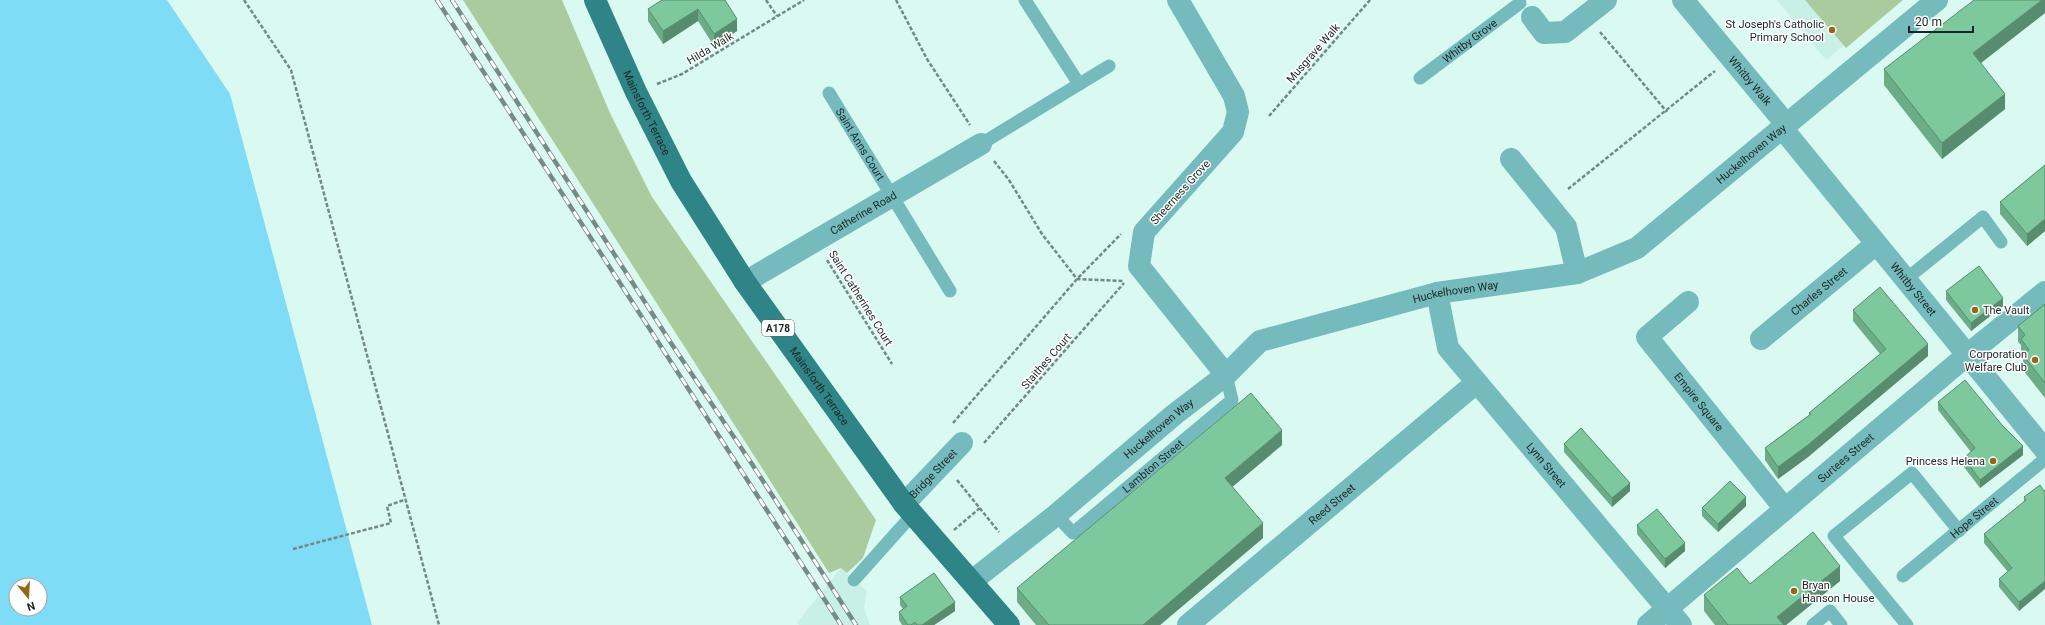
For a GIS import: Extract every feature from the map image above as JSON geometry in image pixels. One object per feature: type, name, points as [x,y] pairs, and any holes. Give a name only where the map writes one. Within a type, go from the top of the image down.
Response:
[{"type":"main road","name":"Mainsforth Terrace","points":[[595,0],[636,92],[681,181],[745,282],[909,509],[1009,625]]},
{"type":"street","name":"Sheerness Grove","points":[[1139,266],[1144,232],[1233,132],[1238,112],[1234,96],[1178,0]]},
{"type":"street","points":[[1524,7],[1544,32],[1565,32],[1606,0]]},
{"type":"street","name":"Whitby Walk","points":[[1683,0],[1784,126]]},
{"type":"street","name":"Huckelhoven Way","points":[[972,581],[1056,515],[1175,414],[1226,375],[1260,342],[1437,293],[1577,273],[1637,248],[1937,0]]},
{"type":"street","name":"Whitby Street","points":[[1784,126],[1966,356],[2045,450]]},
{"type":"street","name":"Catherine Road","points":[[745,282],[981,144]]},
{"type":"street","points":[[1511,159],[1566,227],[1577,273]]},
{"type":"street","name":"Charles Street","points":[[1761,339],[1876,244]]},
{"type":"street","points":[[1139,266],[1226,375]]},
{"type":"street","name":"Surtees Street","points":[[1648,625],[1966,356],[2045,292]]},
{"type":"street","name":"Lynn Street","points":[[1437,293],[1448,348],[1681,625]]},
{"type":"street","name":"Empire Square","points":[[1688,302],[1647,337],[1785,509]]},
{"type":"street","name":"Reed Street","points":[[1190,624],[1476,383]]},
{"type":"street","name":"Bridge Street","points":[[909,509],[955,435]]},
{"type":"lane","points":[[1026,0],[1079,84]]},
{"type":"lane","name":"Whitby Grove","points":[[1420,78],[1524,7]]},
{"type":"lane","points":[[981,144],[1109,66]]},
{"type":"lane","name":"Saint Anns Court","points":[[828,93],[950,291]]},
{"type":"lane","points":[[1905,280],[1983,217],[2001,242]]},
{"type":"lane","name":"Hope Street","points":[[1903,576],[2045,459]]},
{"type":"lane","points":[[1907,625],[1834,536],[1912,473],[1959,531]]},
{"type":"lane","points":[[854,580],[909,509]]},
{"type":"lane","points":[[1813,625],[1830,611],[1841,625]]},
{"type":"path","points":[[244,0],[291,70],[404,500],[439,625]]},
{"type":"path","points":[[766,0],[777,16]]},
{"type":"path","name":"Hilda Walk","points":[[655,84],[682,74],[804,0]]},
{"type":"path","name":"Musgrave Walk","points":[[1269,116],[1370,0]]},
{"type":"path","points":[[1600,31],[1667,112]]},
{"type":"path","name":"Whitby Walk","points":[[1568,190],[1667,112],[1718,68]]},
{"type":"path","points":[[955,435],[1078,279],[1133,222],[1144,232]]},
{"type":"path","name":"Saint Catherines Court","points":[[815,241],[892,364]]},
{"type":"path","name":"Staithes Court","points":[[955,435],[975,453],[1139,266]]},
{"type":"path","points":[[956,479],[1001,536]]},
{"type":"path","points":[[293,549],[392,523],[386,506],[404,500]]},
{"type":"path","points":[[953,531],[980,508]]},
{"type":"shaded area","name":"St Joseph's Catholic Primary School","points":[[1777,0],[1898,0],[1826,60]]},
{"type":"shaded area","points":[[841,568],[867,591],[864,608],[870,625],[799,625],[797,623]]},
{"type":"green space","points":[[463,0],[562,0],[610,113],[652,197],[876,520],[863,558],[847,573],[841,568],[829,573]]},
{"type":"green space","points":[[1805,0],[1903,0],[1846,48]]},
{"type":"water","points":[[0,0],[167,0],[230,94],[372,625],[0,625]]},
{"type":"building","points":[[662,0],[725,0],[737,19],[714,34],[698,9],[663,31],[648,9]]},
{"type":"building","points":[[1974,0],[2042,0],[1973,53],[2005,94],[1942,143],[1884,69]]},
{"type":"building","points":[[2045,165],[2045,219],[2027,234],[2000,202]]},
{"type":"building","points":[[1979,266],[2003,298],[1971,323],[1946,291]]},
{"type":"building","points":[[1880,287],[1928,344],[1808,445],[1778,467],[1765,448],[1811,414],[1809,413],[1886,349],[1853,310]]},
{"type":"building","name":"Corporation Welfare Club","points":[[2045,304],[2045,383],[2023,355],[2029,350],[2021,339],[2025,335],[2018,326]]},
{"type":"building","points":[[1965,380],[2002,425],[2023,446],[1980,480],[1964,458],[1975,448],[1938,402]]},
{"type":"building","points":[[1251,393],[1282,430],[1225,478],[1263,523],[1143,625],[1049,625],[1017,588]]},
{"type":"building","points":[[1581,428],[1630,483],[1612,498],[1564,444]]},
{"type":"building","points":[[1730,481],[1746,497],[1718,524],[1702,508]]},
{"type":"building","points":[[2040,485],[2044,491],[2045,490],[2045,581],[2019,602],[1999,579],[2012,568],[1984,534],[2026,500],[2024,497]]},
{"type":"building","points":[[1657,509],[1685,543],[1665,559],[1637,525]]},
{"type":"building","name":"Bryan Hanson House","points":[[1813,532],[1840,566],[1777,617],[1784,625],[1728,625],[1704,595],[1737,568],[1750,584]]},
{"type":"building","points":[[934,573],[955,602],[922,625],[917,625],[915,622],[908,625],[899,612],[907,606],[900,597]]},
{"type":"railway","points":[[437,0],[841,625]]},
{"type":"railway","points":[[452,0],[671,343],[752,464],[856,625]]},
{"type":"place","name":"St Joseph's Catholic Primary School","points":[[1832,30]]},
{"type":"place","name":"The Vault","points":[[1975,310]]},
{"type":"place","name":"Corporation Welfare Club","points":[[2035,360]]},
{"type":"place","name":"Princess Helena","points":[[1993,461]]},
{"type":"place","name":"Bryan Hanson House","points":[[1794,591]]}]
